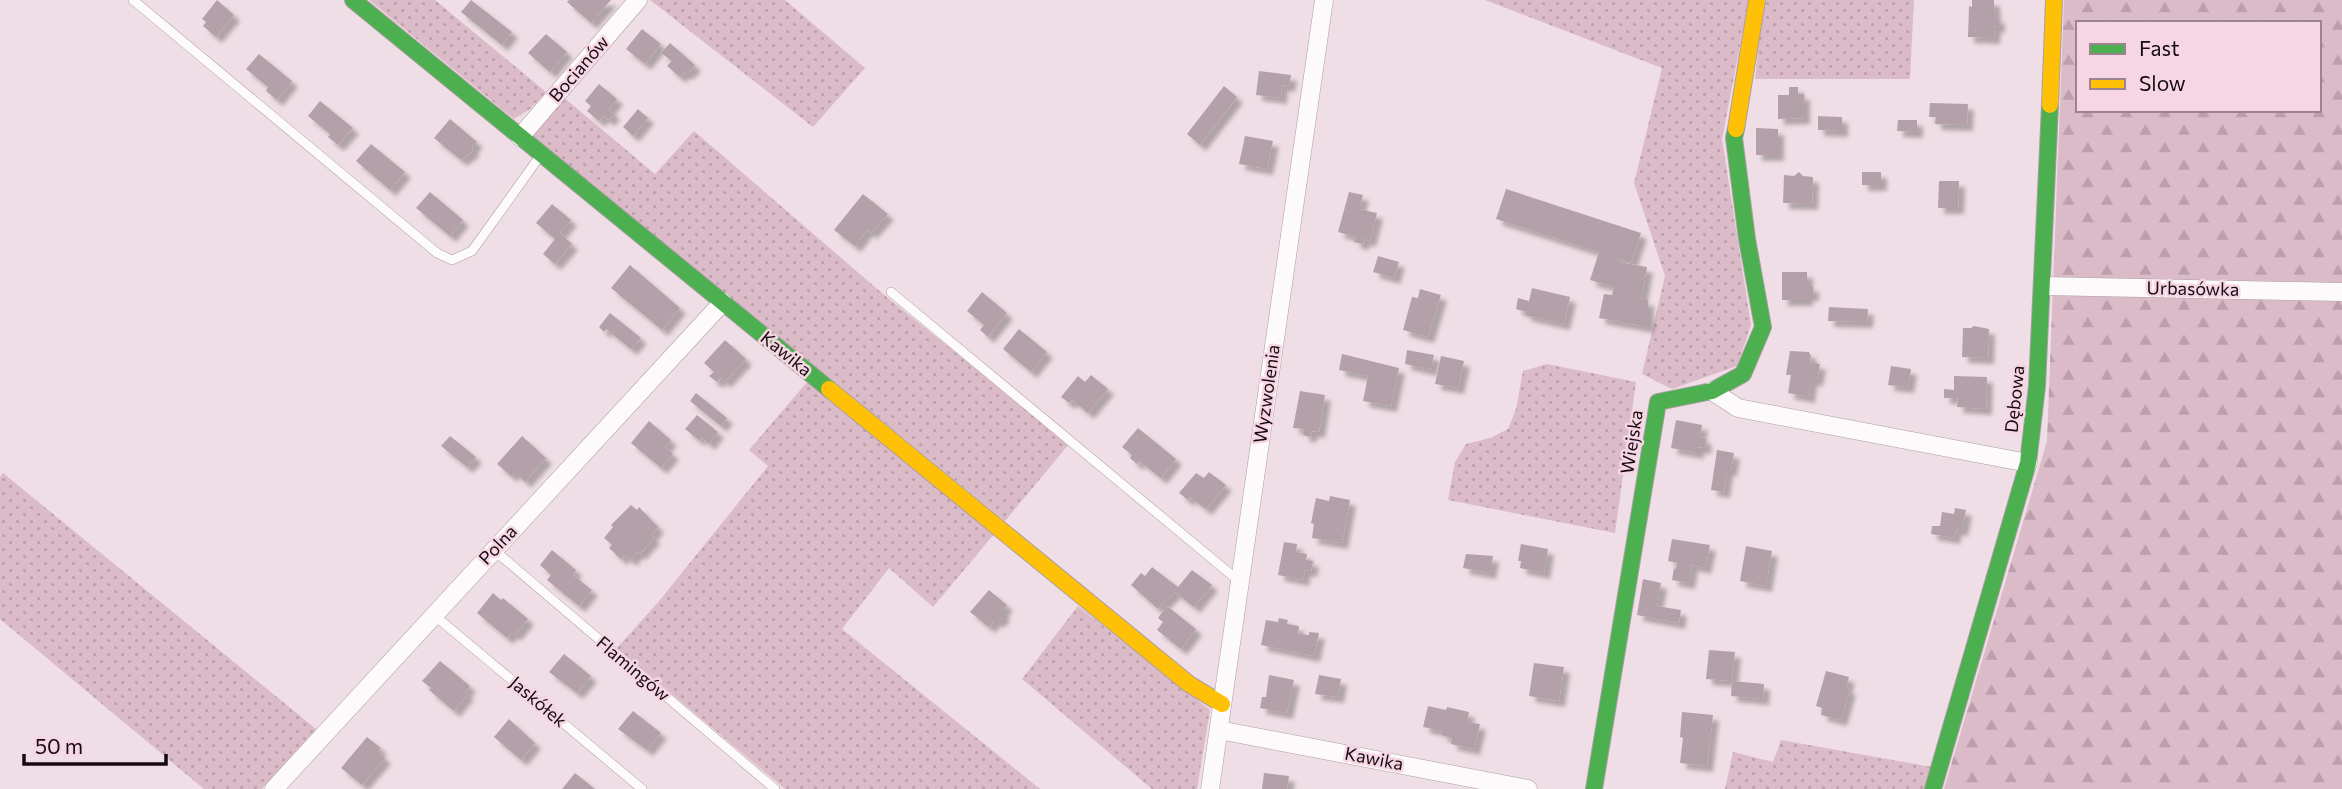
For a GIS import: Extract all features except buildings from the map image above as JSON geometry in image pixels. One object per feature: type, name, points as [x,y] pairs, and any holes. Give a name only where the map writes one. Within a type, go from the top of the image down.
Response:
[{"type":"street","name":"Kawika","points":[[353,0],[1189,684],[1223,704]]},
{"type":"street","name":"Bocianów","points":[[520,137],[638,0]]},
{"type":"street","name":"Wyzwolenia","points":[[1210,789],[1324,0]]},
{"type":"street","name":"Wiejska","points":[[1594,789],[1658,402],[1712,391],[1743,374],[1763,327],[1747,239],[1734,138],[1757,0]]},
{"type":"street","name":"Dębowa","points":[[1933,789],[2028,463],[2037,386],[2043,286],[2054,0]]},
{"type":"street","name":"Urbasówka","points":[[2043,286],[2342,292]]},
{"type":"street","name":"Polna","points":[[274,789],[723,302]]},
{"type":"street","points":[[1712,391],[1738,408],[2028,463]]},
{"type":"street","name":"Kawika","points":[[1219,730],[1528,789]]},
{"type":"lane","points":[[133,0],[437,253],[452,260],[472,251],[541,155]]},
{"type":"lane","points":[[891,292],[1240,582]]},
{"type":"lane","name":"Flamingów","points":[[489,555],[501,556],[775,789]]},
{"type":"lane","name":"Jaskółek","points":[[434,615],[642,789]]},
{"type":"green space","points":[[369,0],[435,0],[546,92],[530,109],[514,119]]},
{"type":"green space","points":[[650,0],[785,0],[865,68],[813,127]]},
{"type":"green space","points":[[1485,0],[1749,0],[1722,139],[1751,325],[1737,366],[1672,389],[1642,374],[1665,276],[1634,183],[1662,68]]},
{"type":"green space","points":[[1763,0],[1914,0],[1910,79],[1755,79]]},
{"type":"green space","points":[[2064,0],[2342,0],[2342,789],[1944,789],[2047,441]]},
{"type":"green space","points":[[562,96],[655,174],[694,131],[883,294],[1069,444],[1005,521],[531,135]]},
{"type":"green space","points":[[1547,364],[1636,382],[1615,533],[1448,500],[1455,462],[1466,444],[1490,438],[1508,429],[1516,409],[1523,371]]},
{"type":"green space","points":[[808,381],[995,533],[933,607],[889,568],[842,629],[1040,789],[785,789],[617,648],[660,600],[768,466],[749,450]]},
{"type":"green space","points":[[3,473],[316,729],[262,789],[204,789],[0,619],[0,477]]},
{"type":"green space","points":[[1078,606],[1210,710],[1197,789],[1152,789],[1022,679]]},
{"type":"green space","points":[[1781,740],[1932,767],[1925,789],[1725,789],[1733,752],[1773,762]]},
{"type":"traffic: fast","points":[[353,0],[829,389]]},
{"type":"traffic: fast","points":[[1933,789],[2028,463],[2037,386],[2050,105]]},
{"type":"traffic: fast","points":[[1594,789],[1658,402],[1712,391],[1743,374],[1763,327],[1747,239],[1734,138],[1736,129]]},
{"type":"traffic: slow","points":[[1736,129],[1757,0]]},
{"type":"traffic: slow","points":[[2050,105],[2054,0]]},
{"type":"traffic: slow","points":[[829,389],[1189,684],[1222,704]]}]
